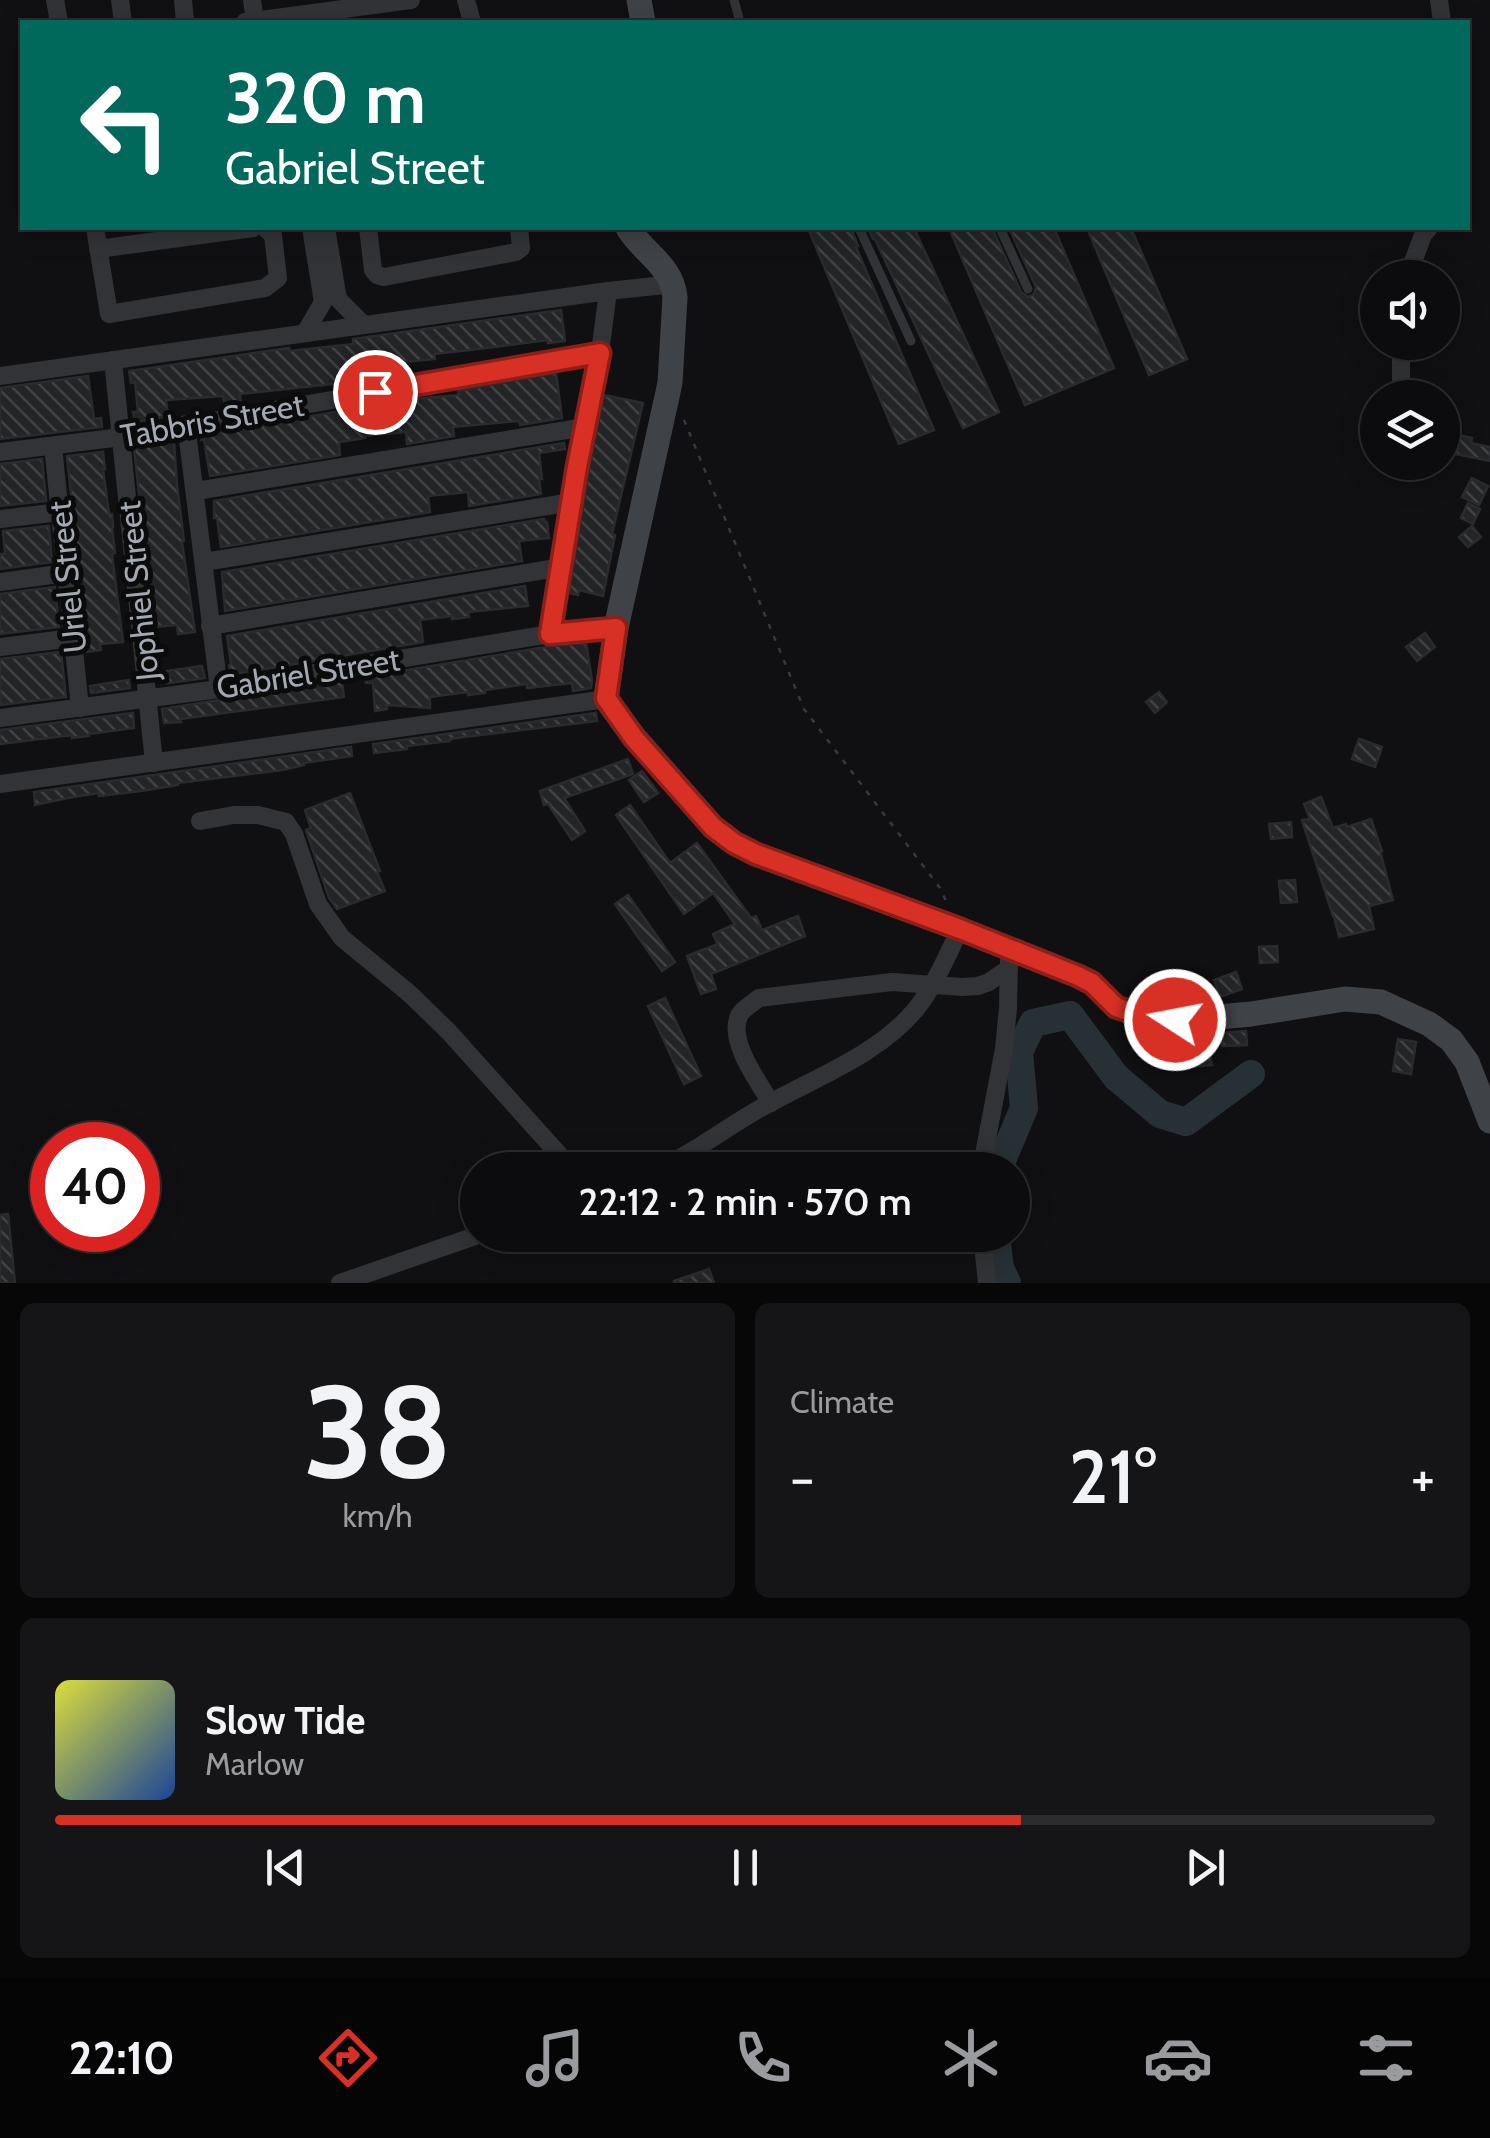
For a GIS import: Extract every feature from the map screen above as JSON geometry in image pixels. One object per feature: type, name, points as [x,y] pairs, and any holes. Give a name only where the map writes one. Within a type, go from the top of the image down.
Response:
[{"type":"street","points":[[259,20],[320,6],[411,0]]},
{"type":"street","points":[[94,230],[110,314],[266,288],[278,278],[273,235],[267,230]]},
{"type":"street","points":[[98,249],[237,230]]},
{"type":"street","points":[[312,230],[330,301],[363,324]]},
{"type":"street","points":[[306,332],[330,301],[326,230]]},
{"type":"street","points":[[368,230],[373,270],[384,276],[516,252],[521,248],[520,230]]},
{"type":"street","points":[[629,230],[666,269],[674,284],[670,383],[616,628],[606,698],[634,738],[713,827],[756,854],[960,929],[1009,958],[1078,976],[1092,983],[1116,1007],[1154,1020],[1252,1014],[1345,999],[1381,1002],[1430,1024],[1451,1040],[1466,1062],[1490,1121]]},
{"type":"street","points":[[1414,260],[1427,230]]},
{"type":"street","points":[[0,376],[674,284]]},
{"type":"street","points":[[550,634],[608,291]]},
{"type":"street","name":"Tabbris Street","points":[[0,452],[121,437],[600,353]]},
{"type":"street","name":"Jophiel Street","points":[[113,360],[154,763]]},
{"type":"street","points":[[186,424],[219,688]]},
{"type":"street","points":[[196,492],[585,427]]},
{"type":"street","name":"Uriel Street","points":[[53,446],[80,708]]},
{"type":"street","points":[[204,562],[572,502]]},
{"type":"street","points":[[0,519],[60,512]]},
{"type":"street","points":[[210,626],[562,566]]},
{"type":"street","points":[[0,582],[66,573]]},
{"type":"street","name":"Gabriel Street","points":[[0,718],[219,688],[550,634],[616,628]]},
{"type":"street","points":[[0,647],[73,638]]},
{"type":"street","points":[[0,784],[606,698]]},
{"type":"street","points":[[200,822],[258,815],[286,822],[294,834],[318,904],[342,938],[449,1032],[557,1152]]},
{"type":"street","points":[[693,1152],[771,1103],[840,1068],[891,1033],[933,984],[960,929]]},
{"type":"street","points":[[771,1103],[747,1063],[735,1030],[741,1011],[759,998],[892,982],[978,986],[988,982],[1009,958]]},
{"type":"street","points":[[984,1152],[1004,1049],[1009,958]]},
{"type":"street","points":[[340,1283],[460,1241]]},
{"type":"street","points":[[984,1252],[987,1283]]},
{"type":"lane","points":[[860,230],[910,341]]},
{"type":"lane","points":[[1001,230],[1028,290]]},
{"type":"path","points":[[686,422],[804,710],[940,888],[960,929]]},
{"type":"building","points":[[852,230],[934,430],[899,444],[810,233]]},
{"type":"building","points":[[869,230],[915,230],[999,412],[963,428]]},
{"type":"building","points":[[950,230],[993,230],[1021,292],[1028,297],[1036,287],[1010,230],[1055,230],[1114,368],[1025,405]]},
{"type":"building","points":[[1088,230],[1132,230],[1187,359],[1149,375]]},
{"type":"building","points":[[561,310],[565,341],[434,354],[435,359],[374,365],[376,380],[240,394],[241,403],[225,406],[223,396],[166,400],[168,416],[135,422],[135,382],[131,383],[129,371],[289,348],[290,351],[353,344],[353,339]]},
{"type":"building","points":[[556,373],[562,418],[520,425],[519,421],[453,427],[454,436],[407,444],[406,432],[364,436],[339,442],[340,455],[210,476],[204,439],[201,440],[201,436],[402,400],[459,395],[458,391]]},
{"type":"building","points":[[88,376],[94,419],[101,418],[102,427],[0,439],[0,388]]},
{"type":"building","points":[[604,395],[643,403],[612,534],[615,535],[603,596],[579,590],[578,595],[569,593]]},
{"type":"building","points":[[1460,435],[1472,438],[1471,443],[1490,447],[1490,461],[1460,455]]},
{"type":"building","points":[[174,441],[182,542],[195,632],[178,634],[177,625],[153,627],[134,447]]},
{"type":"building","points":[[564,443],[565,449],[539,453],[541,494],[469,506],[468,492],[428,496],[430,512],[221,547],[214,501]]},
{"type":"building","points":[[103,452],[123,642],[100,644],[101,650],[87,652],[67,456]]},
{"type":"building","points":[[42,459],[46,501],[0,506],[0,464]]},
{"type":"building","points":[[1472,478],[1488,486],[1479,505],[1462,497]]},
{"type":"building","points":[[1468,503],[1480,509],[1473,524],[1461,518]]},
{"type":"building","points":[[544,519],[549,538],[519,541],[522,561],[225,611],[222,572]]},
{"type":"building","points":[[49,526],[52,562],[0,569],[0,554],[5,554],[3,531]]},
{"type":"building","points":[[1472,526],[1481,537],[1468,547],[1459,537]]},
{"type":"building","points":[[525,586],[528,606],[468,612],[469,617],[420,620],[423,642],[230,675],[227,636]]},
{"type":"building","points":[[55,587],[59,627],[0,634],[0,594]]},
{"type":"building","points":[[1425,633],[1435,647],[1417,661],[1406,647]]},
{"type":"building","points":[[586,643],[591,688],[573,691],[572,683],[527,688],[527,684],[485,693],[430,697],[430,708],[386,705],[387,709],[375,711],[373,683],[366,683],[365,677]]},
{"type":"building","points":[[61,652],[66,697],[0,705],[0,659]]},
{"type":"building","points":[[202,666],[205,678],[161,684],[160,672]]},
{"type":"building","points":[[129,680],[130,688],[91,693],[90,686]]},
{"type":"building","points":[[342,681],[344,697],[164,723],[162,709]]},
{"type":"building","points":[[1159,692],[1167,702],[1155,713],[1146,702]]},
{"type":"building","points":[[133,713],[134,728],[0,744],[0,730]]},
{"type":"building","points":[[596,713],[597,721],[450,739],[374,753],[373,744]]},
{"type":"building","points":[[1359,739],[1382,747],[1375,767],[1352,759]]},
{"type":"building","points":[[351,747],[352,756],[283,770],[35,805],[34,792]]},
{"type":"building","points":[[628,759],[633,774],[564,798],[585,831],[572,840],[548,804],[544,805],[540,791]]},
{"type":"building","points":[[642,771],[658,793],[644,802],[629,780]]},
{"type":"building","points":[[350,793],[385,891],[337,909],[329,898],[306,830],[311,828],[305,810]]},
{"type":"building","points":[[1321,797],[1333,828],[1371,819],[1393,900],[1369,906],[1374,929],[1339,937],[1302,820],[1310,819],[1304,804]]},
{"type":"building","points":[[630,805],[670,863],[697,843],[751,918],[756,916],[762,930],[798,916],[805,936],[711,974],[716,989],[701,994],[687,956],[718,944],[713,934],[735,924],[713,893],[684,914],[616,815]]},
{"type":"building","points":[[1291,822],[1292,837],[1271,839],[1269,824]]},
{"type":"building","points":[[1295,880],[1297,902],[1281,903],[1279,881]]},
{"type":"building","points":[[628,895],[675,962],[662,971],[615,904]]},
{"type":"building","points":[[1277,946],[1278,962],[1260,963],[1259,947]]},
{"type":"building","points":[[1236,972],[1242,989],[1220,997],[1214,980]]},
{"type":"building","points":[[665,998],[701,1076],[684,1084],[648,1006]]},
{"type":"building","points":[[1246,1031],[1247,1045],[1222,1046],[1221,1033]]},
{"type":"building","points":[[1398,1039],[1416,1042],[1411,1074],[1393,1071]]},
{"type":"building","points":[[1209,1051],[1212,1065],[1190,1067],[1188,1053]]},
{"type":"building","points":[[8,1214],[15,1283],[0,1283],[0,1215]]},
{"type":"building","points":[[709,1269],[714,1283],[674,1283],[674,1281]]},
{"type":"waterway","points":[[1006,1152],[1024,1108],[1019,1052],[1033,1023],[1070,1015],[1116,1077],[1160,1114],[1186,1122],[1251,1074]]},
{"type":"waterway","points":[[998,1252],[1007,1283]]},
{"type":"route","points":[[375,392],[600,353],[550,634],[616,628],[606,698],[634,738],[713,827],[734,843],[1078,976],[1092,983],[1116,1007],[1154,1020],[1175,1020]]}]
